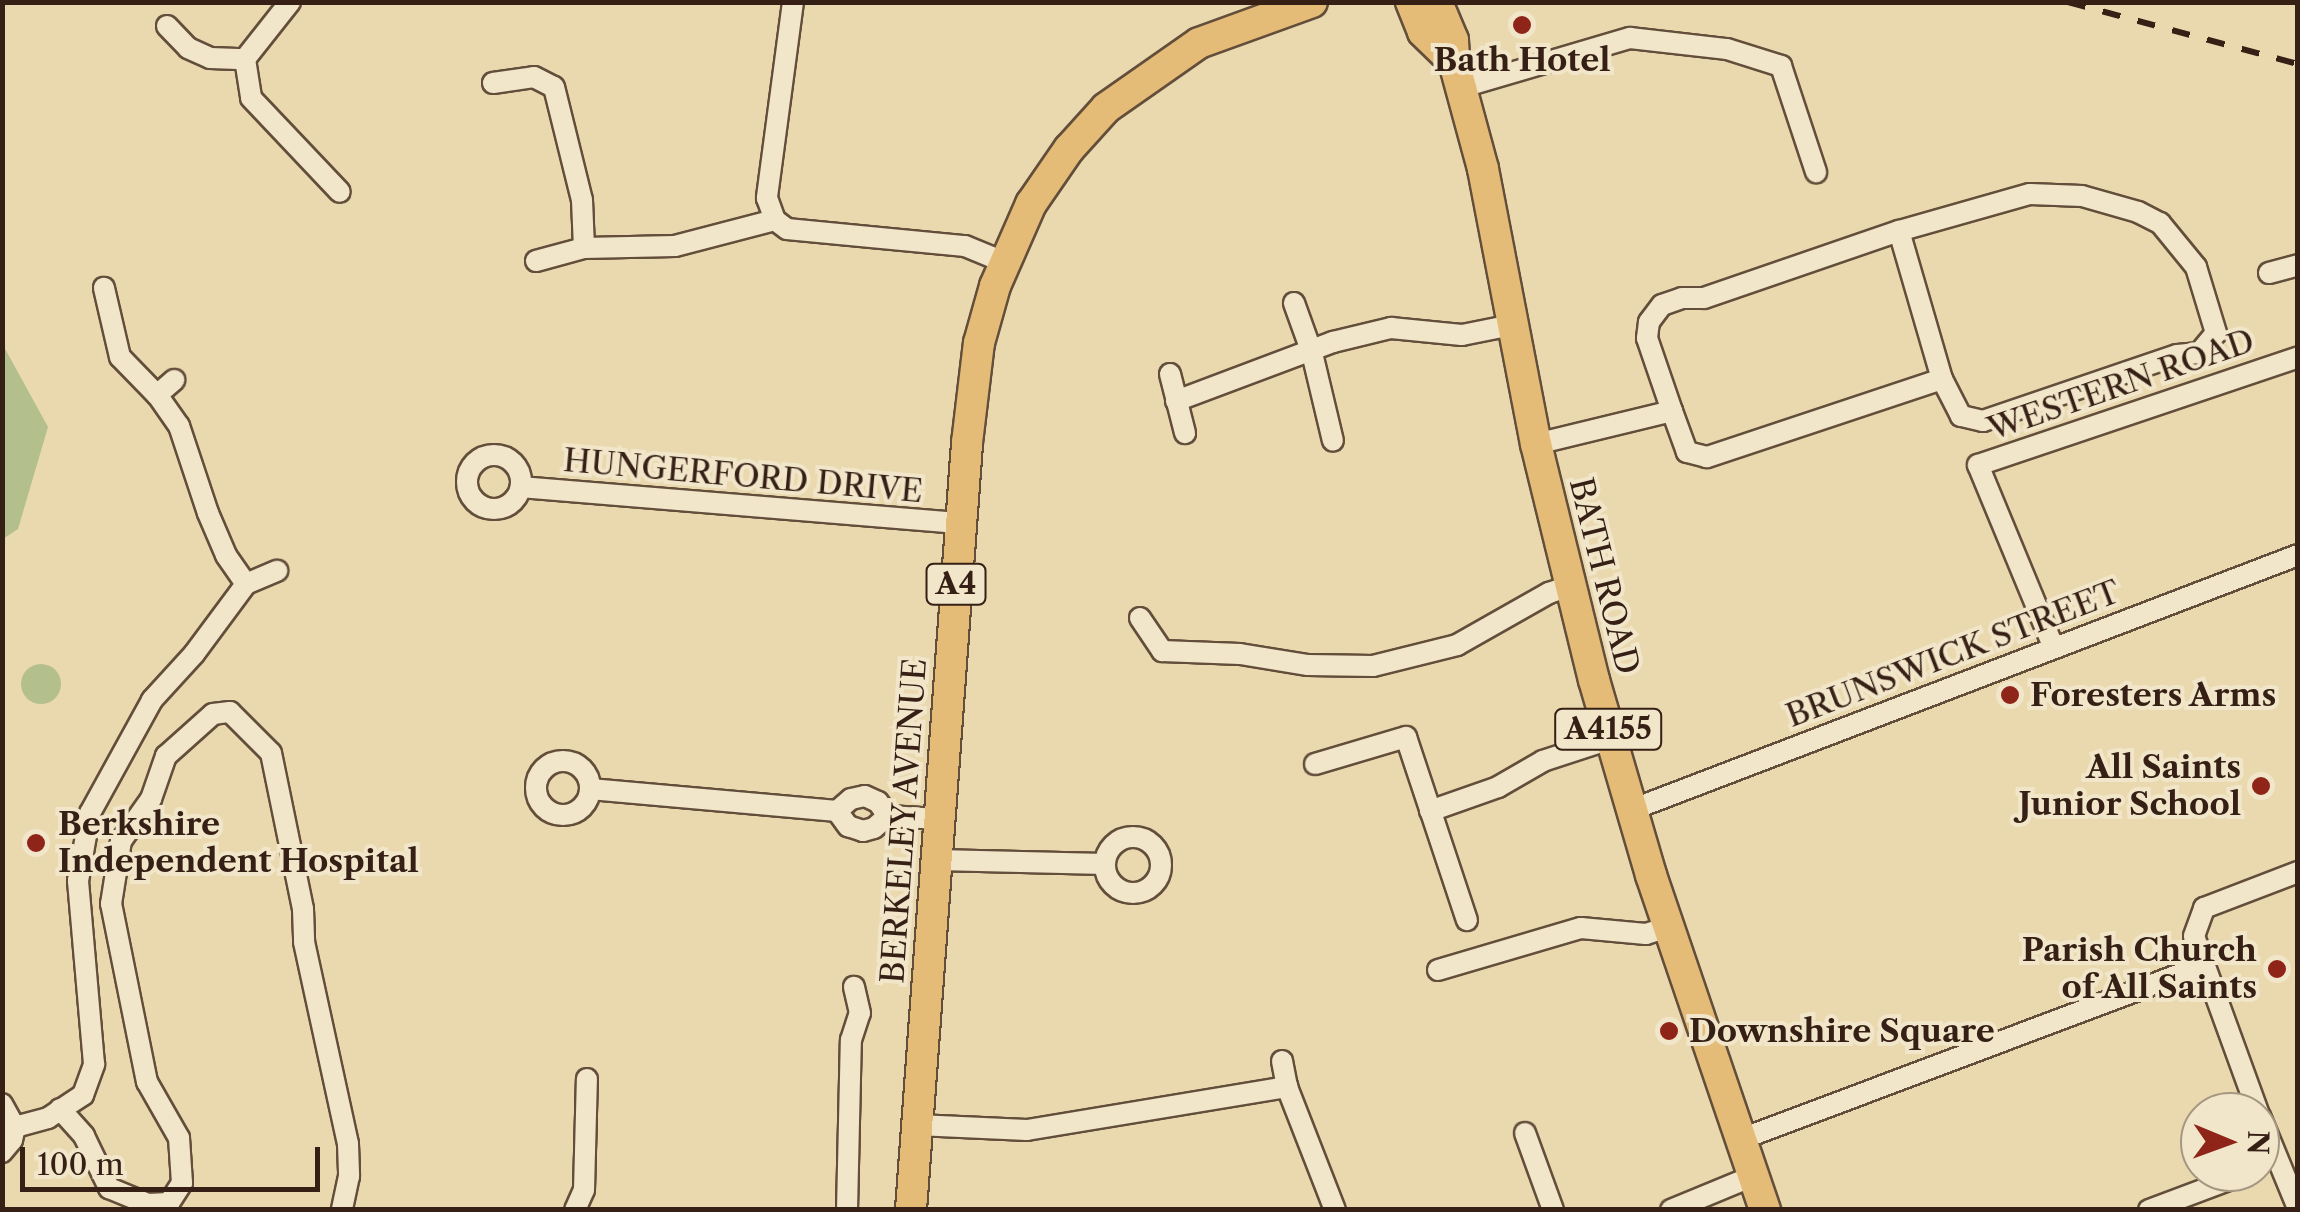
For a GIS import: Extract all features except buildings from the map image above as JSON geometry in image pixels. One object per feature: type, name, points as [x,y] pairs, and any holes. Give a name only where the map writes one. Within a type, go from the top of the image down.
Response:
[{"type":"main road","name":"BERKELEY AVENUE","points":[[911,1210],[961,523],[979,344],[1004,262],[1031,204],[1058,163],[1117,98],[1199,44],[1312,2]]},
{"type":"main road","name":"BATH ROAD","points":[[1412,2],[1423,32],[1458,75]]},
{"type":"main road","name":"BATH ROAD","points":[[1436,2],[1452,40],[1483,169],[1536,444],[1610,739],[1668,927],[1765,1210]]},
{"type":"street","points":[[290,2],[245,59],[252,98],[340,192]]},
{"type":"street","points":[[793,2],[768,198],[775,220],[787,229],[966,246],[1004,262]]},
{"type":"street","points":[[167,26],[188,48],[210,58],[245,59]]},
{"type":"street","points":[[1458,75],[1630,38],[1727,49],[1781,66],[1816,172]]},
{"type":"street","points":[[493,83],[534,77],[554,87],[582,200],[584,248]]},
{"type":"street","points":[[1899,231],[1942,379],[1961,416],[1982,421],[2177,356],[2199,353],[2216,333],[2196,266],[2160,223],[2138,212],[2082,196],[2030,194],[1899,231],[1704,298],[1682,298],[1662,305],[1649,322],[1647,338],[1687,452],[1707,457],[1942,379]]},
{"type":"street","points":[[536,260],[584,248],[675,246],[775,220]]},
{"type":"street","points":[[2269,273],[2298,266]]},
{"type":"street","points":[[104,288],[120,358],[157,395],[179,426],[208,513],[226,555],[246,584]]},
{"type":"street","points":[[1292,302],[1312,353],[1333,441]]},
{"type":"street","points":[[1176,400],[1312,353],[1333,342],[1390,328],[1462,335],[1512,324]]},
{"type":"street","name":"WESTERN ROAD","points":[[2053,646],[1978,466],[2298,357]]},
{"type":"street","points":[[1170,374],[1185,432]]},
{"type":"street","points":[[157,395],[174,380]]},
{"type":"street","points":[[1536,444],[1672,411]]},
{"type":"street","name":"HUNGERFORD DRIVE","points":[[521,487],[961,523]]},
{"type":"street","name":"BRUNSWICK STREET","points":[[1631,810],[2298,555]]},
{"type":"street","points":[[15,1127],[48,1118],[82,1095],[94,1064],[78,882],[90,814],[152,700],[194,654],[246,584],[277,571]]},
{"type":"street","points":[[1140,618],[1162,650],[1240,654],[1308,666],[1372,666],[1457,645],[1549,592],[1570,586]]},
{"type":"street","points":[[60,1110],[84,1136],[109,1188],[148,1204],[169,1203],[182,1184],[178,1138],[148,1082],[111,904],[121,841],[151,800],[166,756],[213,714],[230,712],[271,753],[303,909],[304,942],[348,1144],[349,1176],[342,1210]]},
{"type":"street","points":[[1314,764],[1406,737],[1468,920]]},
{"type":"street","points":[[1430,812],[1498,787],[1543,761],[1610,739]]},
{"type":"street","points":[[590,789],[837,811],[851,799],[865,796],[878,802],[888,816]]},
{"type":"street","points":[[837,811],[848,826],[863,831],[874,828],[888,816],[939,819]]},
{"type":"street","points":[[936,860],[1105,864]]},
{"type":"street","points":[[2251,1092],[2194,936],[2204,908],[2298,872]]},
{"type":"street","points":[[1438,970],[1581,928],[1646,934],[1668,927]]},
{"type":"street","points":[[1740,1140],[2203,966]]},
{"type":"street","points":[[847,1210],[851,1040],[860,1013],[854,987]]},
{"type":"street","points":[[1282,1061],[1287,1087],[1335,1210]]},
{"type":"street","points":[[575,1210],[584,1190],[587,1079]]},
{"type":"street","points":[[916,1125],[1027,1130],[1287,1087]]},
{"type":"street","points":[[2,1104],[15,1127],[12,1140],[2,1152]]},
{"type":"street","points":[[1525,1133],[1553,1210]]},
{"type":"street","points":[[1671,1210],[1753,1176]]},
{"type":"street","points":[[2280,1182],[2298,1208]]},
{"type":"street","points":[[2149,1210],[2197,1192]]},
{"type":"green space","points":[[3,345],[48,427],[18,529],[3,539]]},
{"type":"green space","points":[[41,664],[55,670],[61,684],[55,698],[41,704],[27,698],[21,684],[27,670]]},
{"type":"railway","points":[[2068,2],[2298,64]]},
{"type":"place","name":"Bath Hotel","points":[[1522,25]]},
{"type":"place","name":"Foresters Arms","points":[[2010,695]]},
{"type":"place","name":"All Saints Junior School","points":[[2261,786]]},
{"type":"place","name":"Berkshire Independent Hospital","points":[[36,843]]},
{"type":"place","name":"Parish Church of All Saints","points":[[2277,969]]},
{"type":"place","name":"Downshire Square","points":[[1669,1031]]}]
